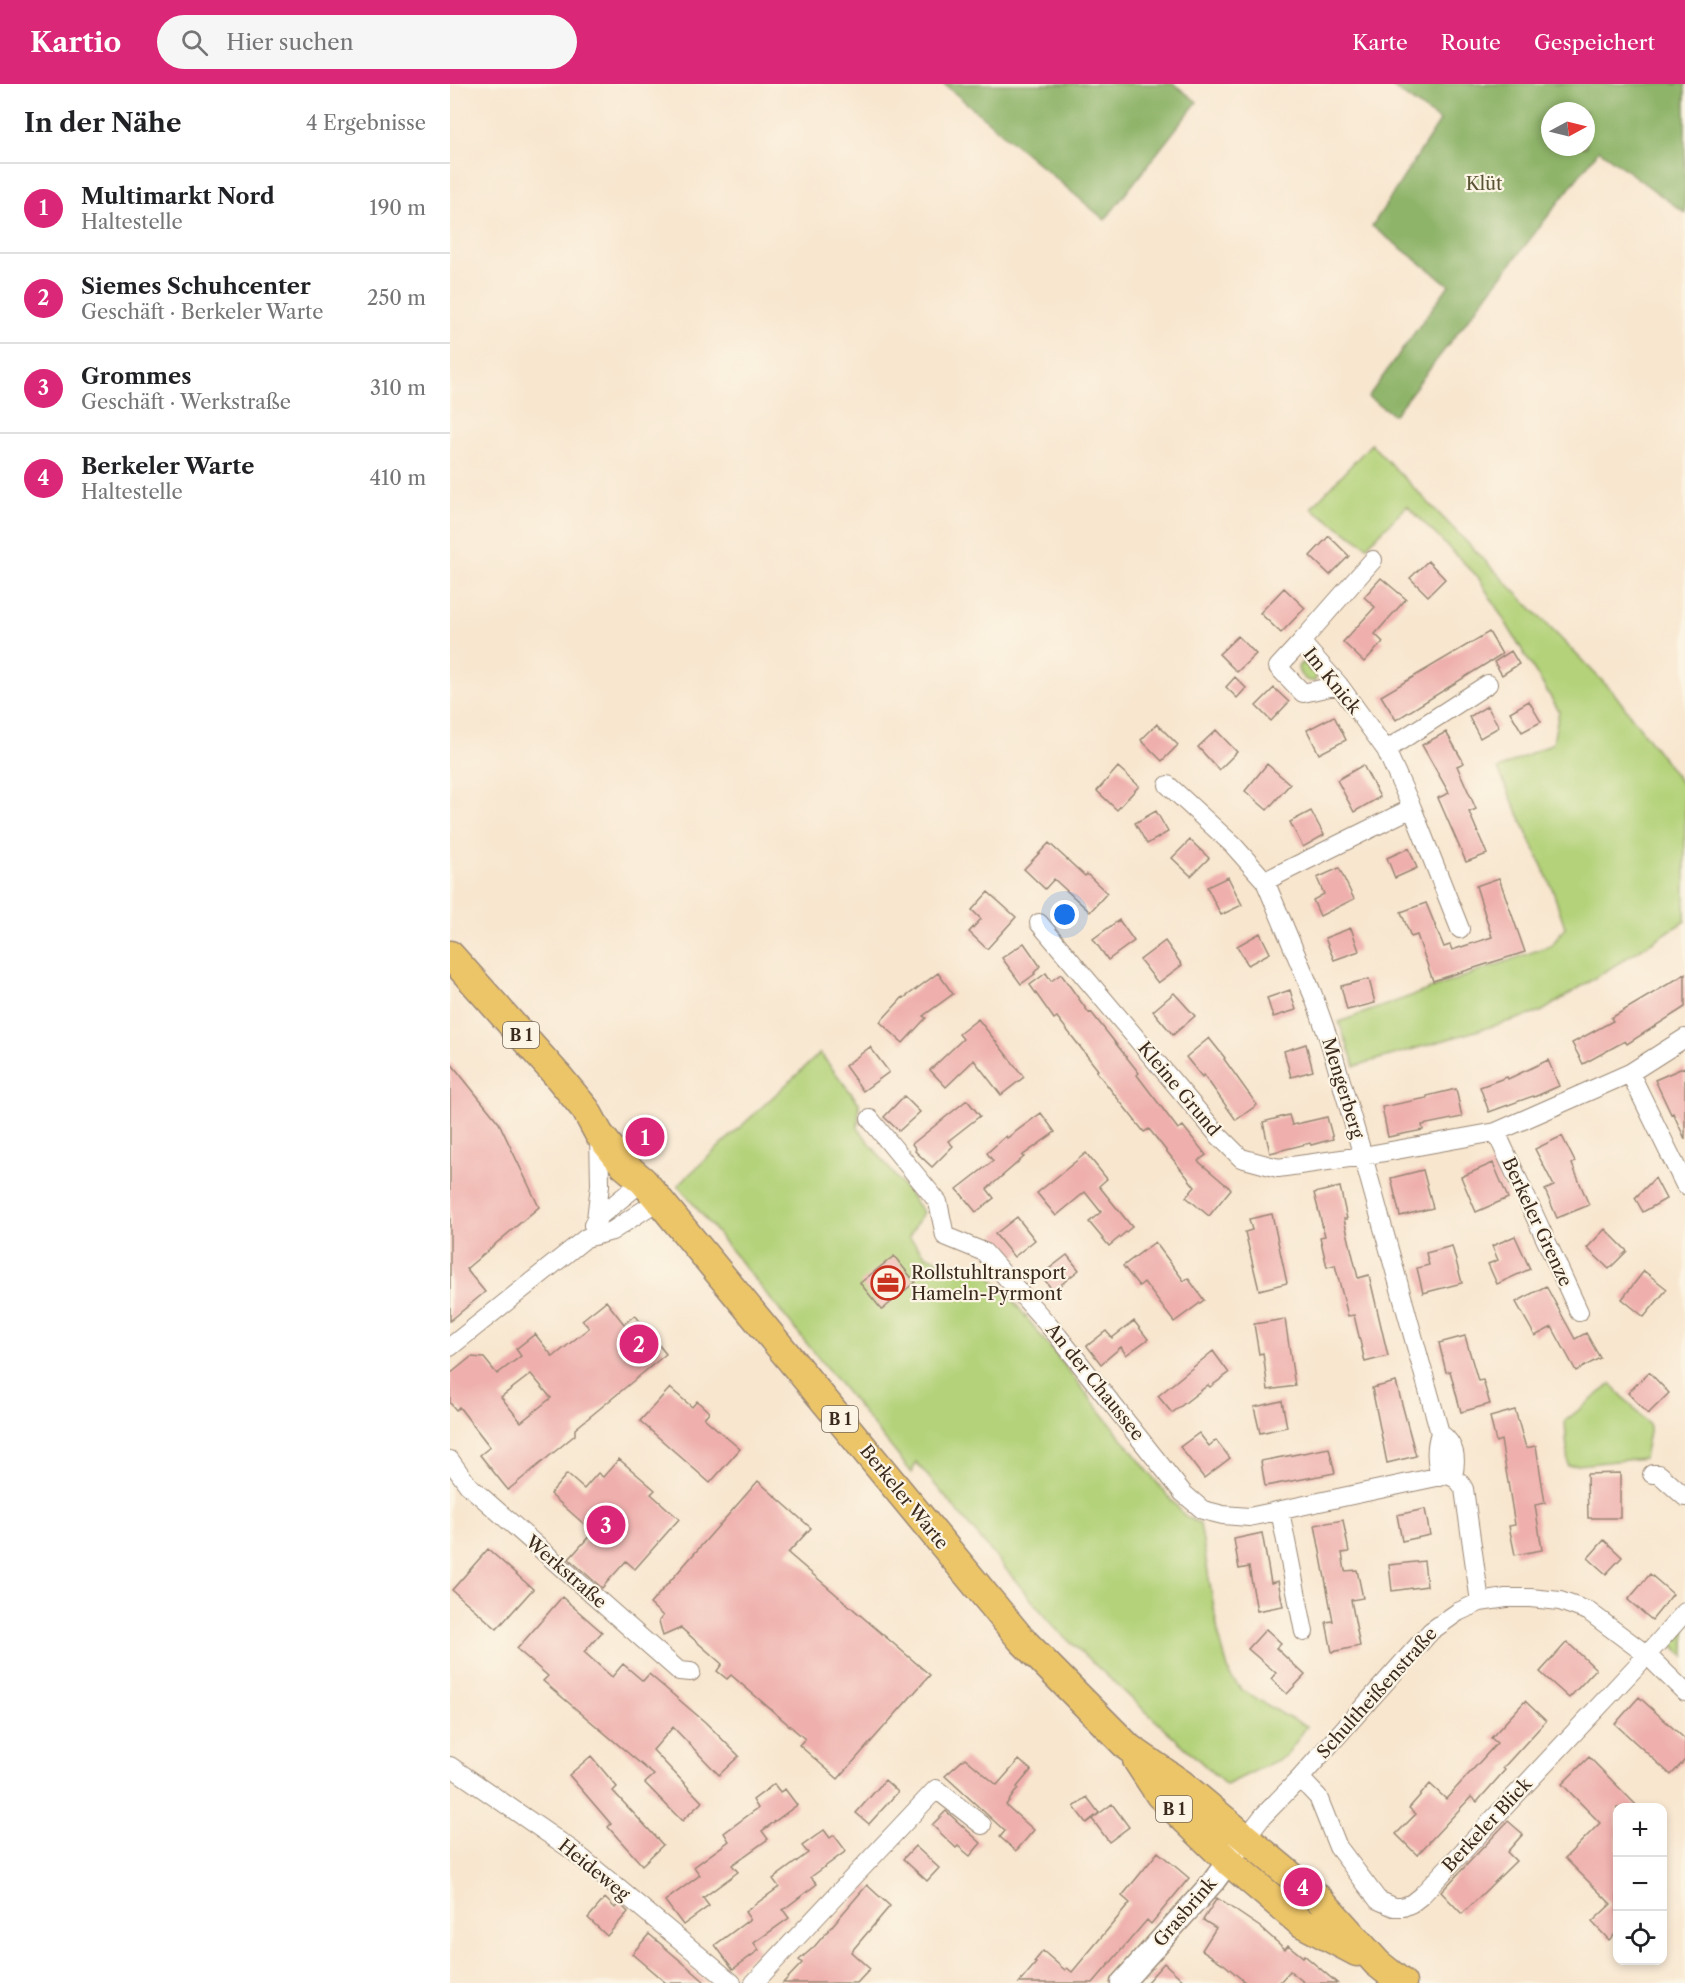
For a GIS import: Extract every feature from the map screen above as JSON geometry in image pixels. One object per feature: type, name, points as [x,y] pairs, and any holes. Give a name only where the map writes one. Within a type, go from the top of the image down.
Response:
[{"type":"main road","name":"Berkeler Warte","points":[[450,955],[557,1076],[593,1122],[612,1127],[639,1160],[651,1190],[1021,1639],[1130,1748],[1180,1783],[1320,1901],[1377,1963],[1402,1983]]},
{"type":"main road","name":"Berkeler Warte","points":[[1130,1748],[1160,1795],[1228,1862],[1300,1922],[1377,1963]]},
{"type":"street","name":"Im Knick","points":[[1373,560],[1301,642],[1339,686],[1386,750],[1412,808],[1460,929]]},
{"type":"street","points":[[1301,642],[1278,667],[1304,693],[1339,686]]},
{"type":"street","points":[[1386,750],[1488,684]]},
{"type":"street","name":"Mengerberg","points":[[1168,785],[1233,845],[1265,881],[1313,995],[1329,1040],[1363,1156],[1440,1433],[1450,1440],[1454,1452],[1456,1464],[1446,1476],[1461,1483],[1464,1489],[1480,1602]]},
{"type":"street","points":[[1265,881],[1412,808]]},
{"type":"street","name":"Kleine Grund","points":[[1039,923],[1218,1135],[1241,1158],[1278,1168],[1363,1156]]},
{"type":"street","points":[[1363,1156],[1496,1132],[1630,1073],[1684,1039]]},
{"type":"street","points":[[1630,1073],[1685,1185]]},
{"type":"street","name":"An der Chaussee","points":[[870,1119],[938,1202],[945,1236],[984,1252],[1058,1336],[1183,1493],[1203,1510],[1223,1515],[1249,1517],[1446,1476]]},
{"type":"street","points":[[450,1347],[586,1238],[596,1219],[600,1185],[593,1122]]},
{"type":"street","name":"Berkeler Grenze","points":[[1496,1132],[1579,1312]]},
{"type":"street","points":[[596,1219],[651,1190]]},
{"type":"street","points":[[586,1238],[612,1231],[651,1190]]},
{"type":"street","name":"Werkstraße","points":[[450,1460],[468,1485],[679,1671],[691,1672]]},
{"type":"street","points":[[1652,1474],[1659,1474],[1685,1497]]},
{"type":"street","points":[[1280,1511],[1304,1632]]},
{"type":"street","name":"Schultheißenstraße","points":[[1246,1838],[1263,1815],[1300,1778],[1431,1632],[1458,1612],[1480,1602],[1506,1598],[1560,1600],[1588,1611],[1647,1655],[1685,1692]]},
{"type":"street","name":"Berkeler Blick","points":[[1300,1778],[1318,1797],[1338,1846],[1378,1900],[1394,1907],[1412,1904],[1685,1612]]},
{"type":"street","name":"Heideweg","points":[[450,1766],[572,1850],[732,1983]]},
{"type":"street","points":[[754,1983],[936,1789],[982,1825]]},
{"type":"street","name":"Grasbrink","points":[[1122,1983],[1210,1885],[1246,1838]]},
{"type":"green space","points":[[944,84],[1174,84],[1197,102],[1105,220]]},
{"type":"green space","name":"Klüt","points":[[1388,84],[1685,84],[1685,213],[1599,150],[1595,155],[1595,102],[1541,102],[1541,156],[1594,156],[1394,415],[1368,397],[1449,285],[1372,226],[1440,121]]},
{"type":"green space","points":[[1371,444],[1614,693],[1685,788],[1685,921],[1541,1012],[1355,1066],[1339,1022],[1552,945],[1565,927],[1552,888],[1498,769],[1553,743],[1559,711],[1478,577],[1407,506],[1367,546],[1311,508]]},
{"type":"green space","points":[[1301,663],[1313,669],[1316,675],[1315,681],[1306,680],[1301,675],[1298,667]]},
{"type":"green space","points":[[820,1053],[859,1103],[858,1128],[923,1212],[909,1237],[926,1256],[988,1275],[1007,1293],[1162,1489],[1185,1516],[1200,1524],[1218,1632],[1230,1676],[1242,1690],[1307,1726],[1286,1756],[1226,1785],[1056,1629],[916,1462],[912,1473],[678,1185]]},
{"type":"green space","points":[[1611,1384],[1650,1426],[1644,1458],[1568,1466],[1565,1421]]},
{"type":"green space","points":[[1685,1628],[1685,1657],[1672,1644]]},
{"type":"building","points":[[1329,536],[1349,556],[1330,575],[1310,556]]},
{"type":"building","points":[[1428,561],[1445,579],[1428,596],[1410,578]]},
{"type":"building","points":[[1381,578],[1406,599],[1375,634],[1383,642],[1364,662],[1343,642],[1375,607],[1364,597]]},
{"type":"building","points":[[1284,588],[1305,608],[1281,633],[1260,613]]},
{"type":"building","points":[[1489,632],[1502,654],[1396,720],[1381,696]]},
{"type":"building","points":[[1238,636],[1256,654],[1237,672],[1219,654]]},
{"type":"building","points":[[1511,651],[1519,664],[1502,675],[1494,662]]},
{"type":"building","points":[[1235,677],[1246,688],[1237,698],[1226,687]]},
{"type":"building","points":[[1274,688],[1289,702],[1271,721],[1256,706]]},
{"type":"building","points":[[1529,701],[1541,722],[1522,732],[1510,712]]},
{"type":"building","points":[[1487,706],[1499,727],[1480,738],[1469,717]]},
{"type":"building","points":[[1334,716],[1346,740],[1319,754],[1307,730]]},
{"type":"building","points":[[1157,724],[1178,745],[1162,761],[1141,740]]},
{"type":"building","points":[[1216,730],[1237,752],[1219,770],[1198,747]]},
{"type":"building","points":[[1446,732],[1464,763],[1457,766],[1476,809],[1469,812],[1487,854],[1466,862],[1438,798],[1449,793],[1422,745]]},
{"type":"building","points":[[1267,764],[1290,784],[1267,810],[1245,791]]},
{"type":"building","points":[[1363,765],[1380,797],[1354,812],[1337,780]]},
{"type":"building","points":[[1118,767],[1139,786],[1117,810],[1097,791]]},
{"type":"building","points":[[1156,811],[1168,832],[1147,844],[1135,823]]},
{"type":"building","points":[[1311,811],[1324,835],[1303,847],[1290,822]]},
{"type":"building","points":[[1190,840],[1209,858],[1191,876],[1172,858]]},
{"type":"building","points":[[1049,843],[1107,893],[1090,912],[1054,879],[1045,889],[1024,869]]},
{"type":"building","points":[[1409,848],[1417,868],[1395,878],[1387,858]]},
{"type":"building","points":[[1339,868],[1354,899],[1320,916],[1313,900],[1324,894],[1317,878]]},
{"type":"building","points":[[1228,877],[1242,905],[1221,915],[1207,887]]},
{"type":"building","points":[[1499,878],[1525,952],[1433,981],[1417,935],[1411,937],[1401,912],[1426,903],[1444,947],[1450,945],[1452,950],[1492,937],[1476,886]]},
{"type":"building","points":[[988,892],[1016,917],[987,949],[969,932],[981,919],[972,910]]},
{"type":"building","points":[[1119,920],[1134,941],[1108,960],[1093,939]]},
{"type":"building","points":[[1351,928],[1359,951],[1334,960],[1325,938]]},
{"type":"building","points":[[1260,933],[1270,953],[1248,965],[1237,946]]},
{"type":"building","points":[[1165,941],[1182,965],[1158,983],[1140,960]]},
{"type":"building","points":[[1024,943],[1040,966],[1035,974],[1021,984],[1002,958]]},
{"type":"building","points":[[938,973],[953,994],[923,1016],[926,1018],[903,1043],[880,1022],[903,997]]},
{"type":"building","points":[[1046,973],[1051,981],[1061,974],[1089,1013],[1091,1012],[1139,1073],[1137,1075],[1178,1129],[1183,1126],[1206,1155],[1198,1161],[1231,1189],[1209,1216],[1186,1197],[1195,1187],[1149,1129],[1144,1132],[1057,1017],[1054,1019],[1030,985]]},
{"type":"building","points":[[1685,974],[1685,1007],[1627,1044],[1625,1041],[1583,1064],[1572,1043],[1613,1021],[1611,1018]]},
{"type":"building","points":[[1369,979],[1375,1003],[1347,1010],[1341,986]]},
{"type":"building","points":[[1290,990],[1296,1010],[1273,1017],[1267,998]]},
{"type":"building","points":[[1174,993],[1195,1016],[1173,1035],[1153,1011]]},
{"type":"building","points":[[978,1019],[1024,1077],[1001,1095],[974,1060],[946,1087],[930,1070],[963,1039],[959,1034]]},
{"type":"building","points":[[1209,1038],[1257,1105],[1236,1120],[1204,1075],[1202,1077],[1186,1057]]},
{"type":"building","points":[[1306,1044],[1313,1071],[1291,1077],[1284,1051]]},
{"type":"building","points":[[870,1047],[889,1072],[863,1091],[845,1066]]},
{"type":"building","points":[[1548,1060],[1559,1086],[1489,1112],[1480,1087],[1507,1077],[1508,1079]]},
{"type":"building","points":[[450,1062],[499,1123],[539,1207],[466,1269],[485,1292],[450,1321]]},
{"type":"building","points":[[1685,1067],[1685,1139],[1655,1080]]},
{"type":"building","points":[[1456,1089],[1462,1117],[1422,1125],[1423,1130],[1388,1137],[1382,1107],[1427,1098],[1427,1096]]},
{"type":"building","points":[[904,1096],[920,1112],[899,1131],[884,1117]]},
{"type":"building","points":[[967,1100],[980,1116],[948,1141],[953,1146],[932,1167],[915,1151],[912,1144]]},
{"type":"building","points":[[1041,1113],[1055,1132],[1022,1156],[1024,1157],[987,1189],[994,1198],[976,1212],[957,1189],[993,1161],[987,1153],[1006,1136],[1007,1138]]},
{"type":"building","points":[[1289,1115],[1292,1125],[1327,1117],[1333,1139],[1270,1153],[1263,1122]]},
{"type":"building","points":[[1562,1136],[1575,1162],[1572,1164],[1589,1205],[1557,1218],[1545,1190],[1554,1186],[1535,1149]]},
{"type":"building","points":[[1086,1153],[1107,1179],[1099,1186],[1132,1227],[1109,1246],[1089,1222],[1101,1212],[1085,1192],[1056,1216],[1037,1193]]},
{"type":"building","points":[[1493,1163],[1508,1198],[1476,1212],[1461,1177]]},
{"type":"building","points":[[1423,1170],[1433,1208],[1400,1216],[1391,1178]]},
{"type":"building","points":[[1655,1178],[1666,1199],[1643,1212],[1635,1198]]},
{"type":"building","points":[[1340,1187],[1347,1219],[1344,1219],[1358,1278],[1369,1275],[1388,1356],[1365,1362],[1354,1315],[1348,1316],[1335,1265],[1327,1267],[1320,1237],[1325,1236],[1314,1193]]},
{"type":"building","points":[[1272,1214],[1287,1283],[1259,1290],[1245,1232],[1252,1230],[1249,1219]]},
{"type":"building","points":[[1017,1217],[1035,1240],[1014,1257],[995,1234]]},
{"type":"building","points":[[1605,1229],[1627,1251],[1609,1269],[1587,1248]]},
{"type":"building","points":[[1515,1236],[1530,1269],[1497,1284],[1488,1264],[1498,1260],[1492,1246]]},
{"type":"building","points":[[1155,1242],[1184,1281],[1188,1278],[1204,1300],[1174,1322],[1144,1282],[1139,1286],[1123,1266]]},
{"type":"building","points":[[1452,1246],[1462,1283],[1423,1293],[1417,1268],[1429,1265],[1426,1253]]},
{"type":"building","points":[[1067,1255],[1079,1270],[1053,1291],[1041,1275]]},
{"type":"building","name":"Rollstuhltransport Hameln-Pyrmont","points":[[894,1256],[915,1282],[882,1310],[860,1283]]},
{"type":"building","points":[[1644,1271],[1667,1289],[1644,1317],[1622,1299]]},
{"type":"building","points":[[1546,1286],[1575,1339],[1586,1333],[1600,1358],[1576,1371],[1552,1327],[1535,1336],[1516,1302]]},
{"type":"building","points":[[606,1301],[624,1324],[635,1315],[666,1354],[575,1429],[575,1435],[508,1490],[480,1455],[490,1447],[459,1407],[456,1410],[450,1403],[450,1374],[471,1357],[484,1358],[497,1374],[521,1356],[516,1349],[535,1334],[553,1357],[589,1328],[582,1320]],"holes":[[[531,1374],[551,1398],[521,1422],[501,1397]]]},
{"type":"building","points":[[1285,1319],[1295,1386],[1268,1390],[1263,1353],[1259,1354],[1254,1324]]},
{"type":"building","points":[[1134,1321],[1148,1339],[1126,1355],[1121,1347],[1101,1364],[1087,1346],[1106,1331],[1112,1338]]},
{"type":"building","points":[[1465,1336],[1478,1381],[1483,1380],[1490,1404],[1461,1412],[1450,1371],[1446,1372],[1439,1343]]},
{"type":"building","points":[[1213,1351],[1229,1373],[1210,1387],[1208,1385],[1172,1413],[1158,1396]]},
{"type":"building","points":[[1649,1372],[1669,1393],[1648,1414],[1628,1393]]},
{"type":"building","points":[[1396,1382],[1416,1456],[1387,1463],[1372,1388]]},
{"type":"building","points":[[670,1388],[692,1407],[697,1401],[709,1412],[704,1418],[740,1449],[710,1483],[640,1421]]},
{"type":"building","points":[[1282,1401],[1287,1427],[1260,1433],[1254,1407]]},
{"type":"building","points":[[1515,1410],[1526,1448],[1536,1446],[1545,1503],[1535,1505],[1542,1550],[1515,1555],[1509,1526],[1515,1525],[1501,1440],[1496,1442],[1490,1417]]},
{"type":"building","points":[[1199,1433],[1209,1446],[1216,1440],[1230,1458],[1204,1478],[1180,1447]]},
{"type":"building","points":[[1329,1448],[1335,1473],[1265,1486],[1261,1461]]},
{"type":"building","points":[[619,1459],[655,1490],[651,1494],[679,1519],[635,1569],[626,1561],[602,1588],[569,1559],[593,1532],[550,1494],[567,1474],[584,1489],[598,1473],[603,1477]]},
{"type":"building","points":[[1620,1473],[1620,1518],[1588,1518],[1587,1474]]},
{"type":"building","points":[[758,1481],[811,1528],[788,1553],[930,1675],[838,1779],[799,1745],[805,1739],[731,1675],[727,1679],[717,1671],[722,1664],[681,1628],[663,1636],[659,1621],[663,1616],[650,1604]]},
{"type":"building","points":[[1425,1509],[1430,1535],[1402,1541],[1397,1515]]},
{"type":"building","points":[[1343,1520],[1349,1552],[1342,1553],[1345,1571],[1357,1570],[1363,1598],[1351,1600],[1360,1646],[1332,1652],[1326,1622],[1333,1621],[1315,1525]]},
{"type":"building","points":[[1262,1533],[1271,1583],[1278,1581],[1283,1606],[1257,1611],[1249,1567],[1239,1569],[1234,1539]]},
{"type":"building","points":[[1604,1540],[1622,1557],[1606,1574],[1588,1558]]},
{"type":"building","points":[[488,1549],[533,1589],[497,1629],[452,1590]]},
{"type":"building","points":[[1424,1561],[1427,1586],[1392,1591],[1389,1565]]},
{"type":"building","points":[[1650,1574],[1673,1594],[1652,1620],[1628,1600]]},
{"type":"building","points":[[562,1597],[602,1632],[584,1652],[612,1677],[623,1664],[643,1681],[649,1674],[705,1722],[739,1756],[719,1775],[673,1727],[653,1750],[702,1802],[682,1821],[645,1783],[654,1775],[543,1681],[548,1676],[517,1649]]},
{"type":"building","points":[[1266,1629],[1281,1643],[1276,1648],[1305,1675],[1287,1694],[1271,1679],[1276,1673],[1248,1649]]},
{"type":"building","points":[[1567,1642],[1596,1669],[1569,1698],[1540,1672]]},
{"type":"building","points":[[1639,1697],[1685,1739],[1685,1760],[1671,1775],[1615,1724]]},
{"type":"building","points":[[1525,1701],[1546,1721],[1503,1768],[1505,1770],[1477,1802],[1471,1797],[1417,1855],[1396,1834],[1416,1814],[1409,1808],[1430,1784],[1446,1799],[1497,1743],[1491,1738]]},
{"type":"building","points":[[591,1756],[617,1787],[613,1791],[663,1845],[642,1865],[608,1827],[611,1824],[569,1775]]},
{"type":"building","points":[[1589,1757],[1634,1803],[1613,1803],[1613,1936],[1609,1940],[1592,1922],[1611,1904],[1565,1858],[1600,1823],[1562,1784]]},
{"type":"building","points":[[965,1758],[997,1785],[1019,1760],[1031,1770],[1006,1805],[1034,1830],[1016,1851],[1000,1837],[1005,1831],[945,1776]]},
{"type":"building","points":[[885,1780],[898,1792],[869,1824],[856,1813]]},
{"type":"building","points":[[774,1784],[780,1792],[785,1789],[797,1805],[762,1831],[768,1839],[732,1865],[738,1872],[703,1898],[709,1906],[683,1925],[665,1901],[700,1875],[694,1867],[729,1841],[724,1833],[758,1808],[753,1800]]},
{"type":"building","points":[[1087,1797],[1099,1813],[1086,1823],[1074,1807]]},
{"type":"building","points":[[1112,1804],[1129,1827],[1109,1842],[1092,1819]]},
{"type":"building","points":[[946,1811],[981,1843],[970,1856],[958,1846],[956,1848],[932,1825]]},
{"type":"building","points":[[1508,1821],[1523,1834],[1507,1852],[1516,1861],[1462,1914],[1441,1892]]},
{"type":"building","points":[[824,1830],[830,1838],[834,1835],[846,1851],[811,1877],[817,1884],[783,1910],[789,1918],[754,1943],[759,1950],[733,1969],[715,1945],[750,1919],[745,1912],[779,1887],[773,1879],[808,1853],[802,1846]]},
{"type":"building","points":[[915,1846],[939,1868],[927,1881],[903,1859]]},
{"type":"building","points":[[1158,1852],[1189,1878],[1151,1924],[1147,1920],[1093,1983],[1019,1983],[1043,1951],[1065,1970],[1067,1968],[1072,1972],[1130,1903],[1122,1896]]},
{"type":"building","points":[[867,1885],[890,1906],[851,1952],[870,1969],[857,1983],[783,1983],[802,1963],[799,1960],[814,1947]]},
{"type":"building","points":[[605,1898],[615,1908],[619,1903],[628,1912],[607,1936],[588,1918]]},
{"type":"building","points":[[1217,1898],[1260,1927],[1285,1949],[1288,1945],[1303,1957],[1304,1955],[1337,1983],[1305,1983],[1290,1971],[1279,1983],[1246,1983],[1225,1965],[1202,1950],[1216,1928],[1203,1920]]},
{"type":"building","points":[[649,1934],[706,1983],[666,1983],[632,1954]]},
{"type":"building","points":[[1164,1963],[1186,1983],[1146,1983]]},
{"type":"place","name":"Multimarkt Nord","points":[[645,1137]]},
{"type":"place","name":"Rollstuhltransport Hameln-Pyrmont","points":[[888,1283]]},
{"type":"place","name":"Siemes Schuhcenter","points":[[639,1344]]},
{"type":"place","name":"Grommes","points":[[606,1525]]},
{"type":"place","name":"Berkeler Warte","points":[[1303,1887]]}]
